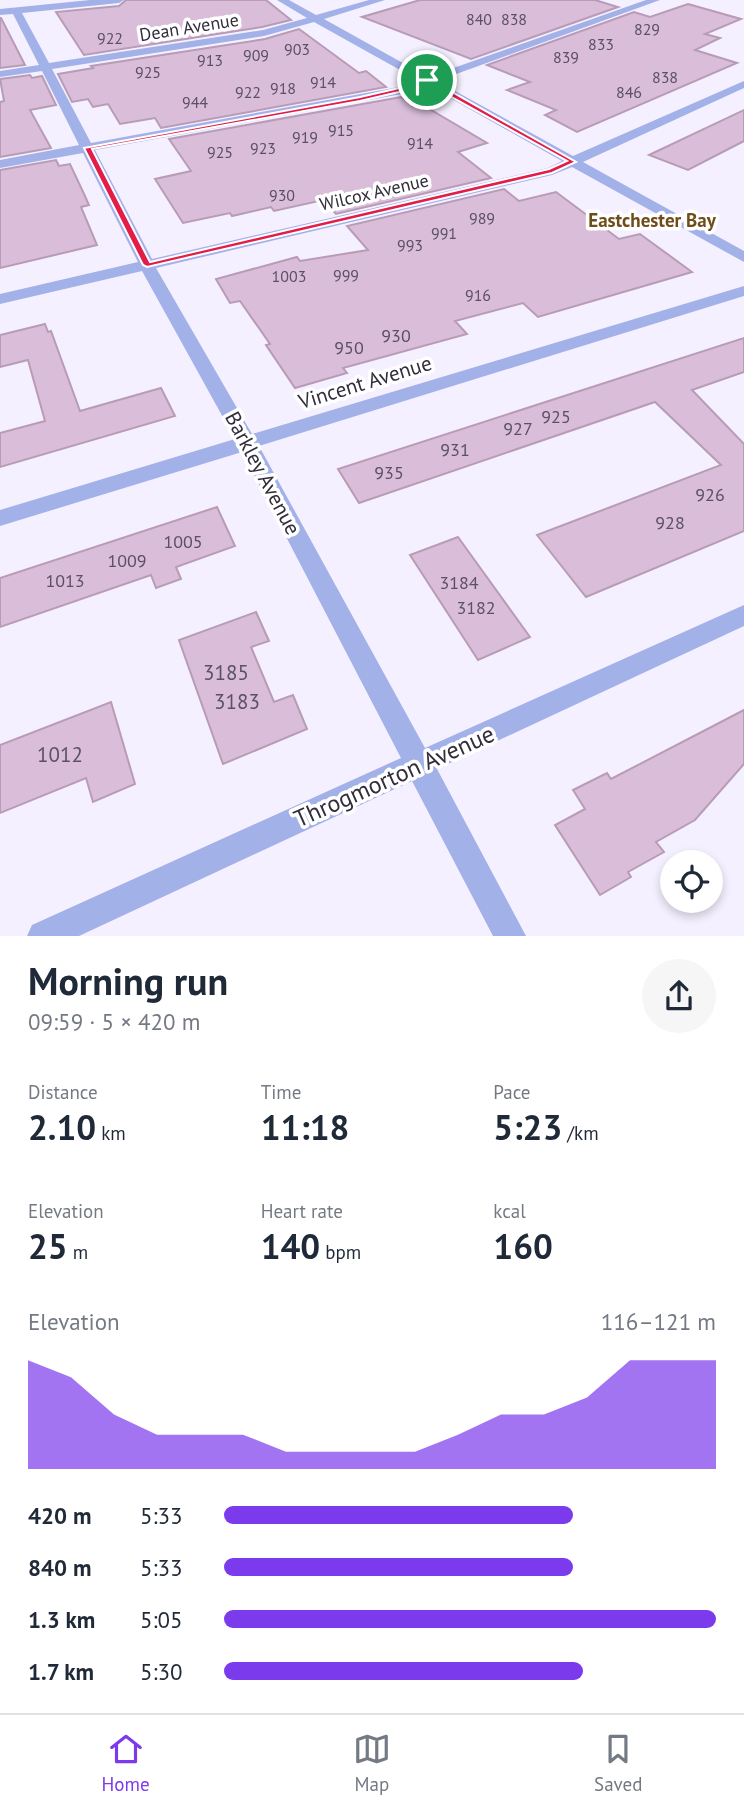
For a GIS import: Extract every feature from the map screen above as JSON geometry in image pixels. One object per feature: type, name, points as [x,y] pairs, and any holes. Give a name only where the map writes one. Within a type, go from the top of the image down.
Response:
[{"type":"street","points":[[8,11],[119,0]]},
{"type":"street","points":[[286,2],[309,0]]},
{"type":"street","name":"Dean Avenue","points":[[0,74],[234,38],[380,0]]},
{"type":"street","points":[[0,164],[410,88],[654,0]]},
{"type":"street","points":[[286,2],[744,257]]},
{"type":"street","name":"Barkley Avenue","points":[[8,11],[47,67],[147,265],[247,442],[510,936]]},
{"type":"street","name":"Wilcox Avenue","points":[[0,299],[552,171],[744,84]]},
{"type":"street","name":"Vincent Avenue","points":[[0,518],[744,290]]},
{"type":"street","name":"Throgmorton Avenue","points":[[43,936],[744,615]]},
{"type":"building","points":[[126,0],[266,0],[291,20],[84,55],[56,12],[119,6]]},
{"type":"building","points":[[420,0],[595,0],[618,7],[471,59],[362,17]]},
{"type":"building","points":[[688,4],[741,19],[705,34],[720,38],[695,50],[737,63],[577,132],[545,115],[556,110],[507,90],[530,82],[487,65],[634,12],[650,17]]},
{"type":"building","points":[[1,18],[25,65],[0,68]]},
{"type":"building","points":[[299,29],[359,73],[366,71],[386,87],[161,128],[155,118],[120,124],[108,104],[93,107],[88,99],[72,102],[58,74],[93,68],[91,66],[265,39]]},
{"type":"building","points":[[30,75],[32,78],[42,76],[56,105],[30,110],[51,148],[0,157],[0,102],[4,101],[0,79]]},
{"type":"building","points":[[401,97],[413,106],[421,104],[487,143],[458,152],[491,178],[336,214],[323,200],[274,211],[271,207],[183,223],[155,179],[191,171],[169,139]]},
{"type":"building","points":[[744,110],[744,141],[688,170],[649,155]]},
{"type":"building","points":[[56,160],[59,166],[70,164],[89,205],[81,207],[97,245],[0,268],[0,170]]},
{"type":"building","points":[[504,189],[519,201],[556,192],[619,239],[640,234],[692,272],[538,317],[523,303],[455,321],[467,334],[343,368],[347,373],[295,388],[266,345],[270,344],[240,301],[230,303],[216,279],[297,257],[300,261],[368,250],[347,226]]},
{"type":"building","points":[[45,324],[48,332],[51,331],[80,411],[161,388],[175,416],[0,467],[0,433],[45,421],[28,360],[0,367],[0,335]]},
{"type":"building","points":[[744,338],[744,372],[692,390],[744,444],[744,531],[586,597],[537,535],[721,465],[655,402],[359,503],[338,469]]},
{"type":"building","points":[[217,507],[235,546],[176,567],[181,579],[156,588],[151,575],[0,627],[0,578]]},
{"type":"building","points":[[458,537],[530,637],[478,660],[410,555]]},
{"type":"building","points":[[256,612],[269,641],[251,647],[274,702],[293,695],[307,729],[223,764],[179,640]]},
{"type":"building","points":[[111,702],[135,784],[93,802],[86,778],[0,813],[0,745]]},
{"type":"building","points":[[744,710],[744,764],[695,820],[656,842],[662,850],[660,854],[628,872],[631,877],[600,895],[555,825],[585,809],[573,790],[607,773],[611,779]]},
{"type":"district","name":"Eastchester Bay","points":[[652,220]]},
{"type":"route","points":[[427,80],[573,162],[552,171],[147,265],[88,148],[360,99],[410,88],[427,80]]}]
